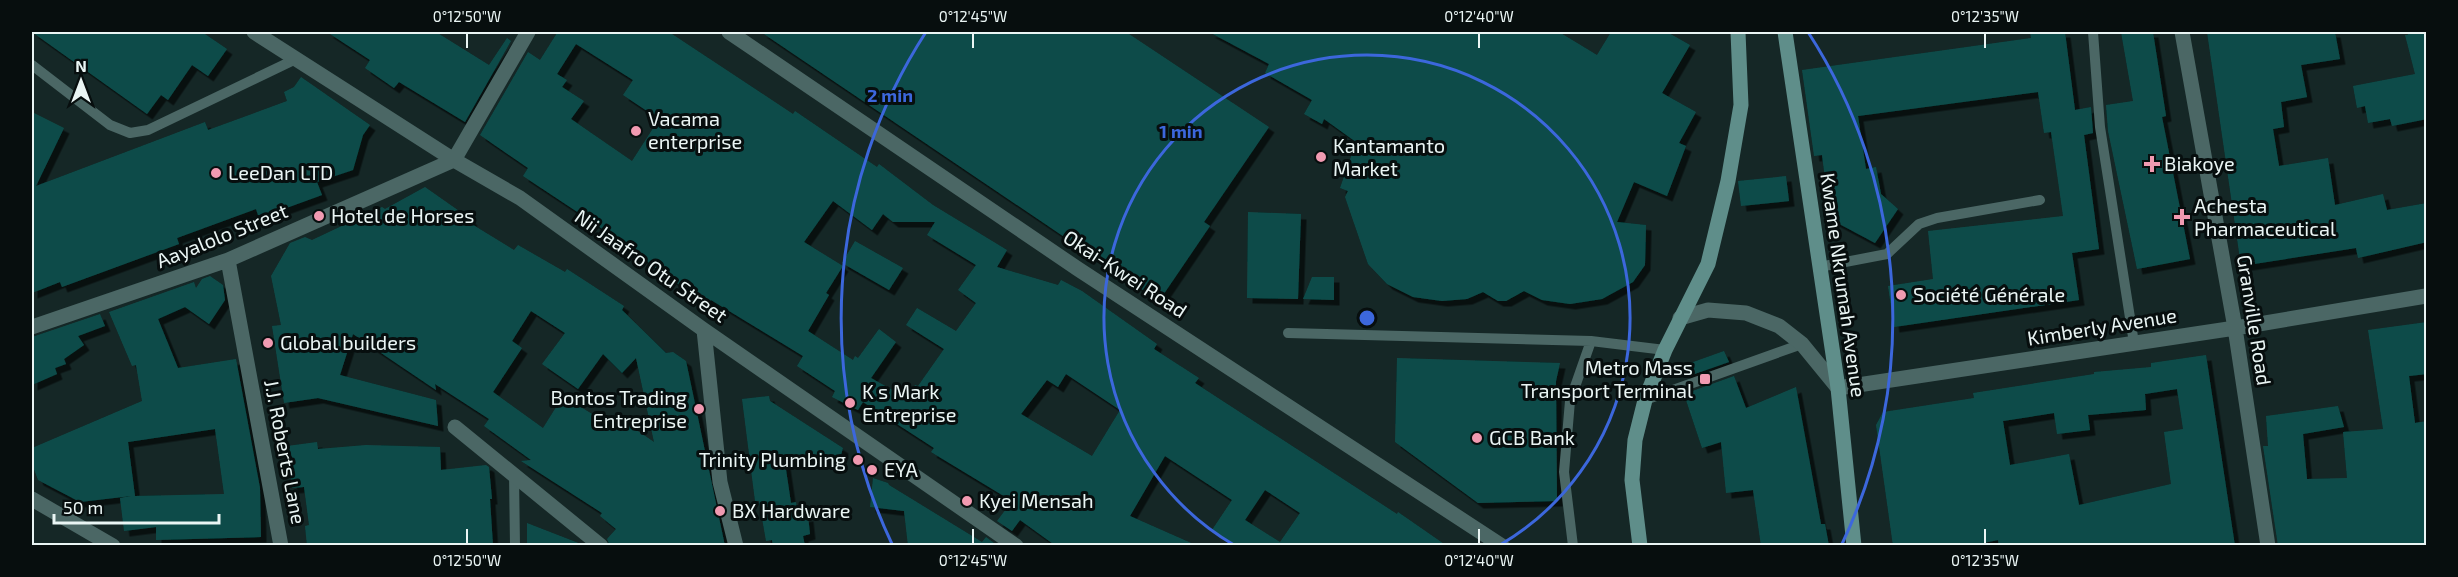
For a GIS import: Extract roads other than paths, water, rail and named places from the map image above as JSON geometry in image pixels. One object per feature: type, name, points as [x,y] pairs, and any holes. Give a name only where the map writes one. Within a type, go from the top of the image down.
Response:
[{"type":"main road","points":[[1642,544],[1632,480],[1635,440],[1645,400],[1665,350],[1708,264],[1728,181],[1741,105],[1737,32]]},
{"type":"main road","name":"Kwame Nkrumah Avenue","points":[[1785,32],[1838,388],[1854,546]]},
{"type":"street","name":"Nii Jaafro Otu Street","points":[[254,32],[454,160],[520,198],[704,330],[1016,546]]},
{"type":"street","points":[[454,160],[528,32]]},
{"type":"street","name":"Okai-Kwei Road","points":[[729,32],[1078,269],[1502,546]]},
{"type":"street","name":"Granville Road","points":[[2182,32],[2235,328],[2268,546]]},
{"type":"street","name":"Aayalolo Street","points":[[32,327],[228,260],[454,160]]},
{"type":"street","name":"J.J. Roberts Lane","points":[[228,260],[281,546]]},
{"type":"street","name":"Kimberly Avenue","points":[[1838,388],[2235,328],[2427,296]]},
{"type":"street","points":[[1680,318],[1708,310],[1746,313],[1779,326],[1802,344],[1838,388]]},
{"type":"street","points":[[704,330],[720,482],[736,546]]},
{"type":"street","points":[[455,427],[601,546]]},
{"type":"street","points":[[32,499],[113,546]]},
{"type":"lane","points":[[2093,32],[2100,127],[2134,343]]},
{"type":"lane","points":[[32,65],[110,125],[130,133],[148,130],[296,59]]},
{"type":"lane","points":[[1819,267],[1887,254],[1919,224],[1937,218],[2040,200]]},
{"type":"lane","points":[[1288,333],[1591,341],[1665,350]]},
{"type":"lane","points":[[1573,546],[1564,472],[1570,401],[1591,341]]},
{"type":"lane","points":[[1645,400],[1802,344]]},
{"type":"lane","points":[[514,474],[514,546]]},
{"type":"place","name":"Vacama enterprise","points":[[636,131]]},
{"type":"place","name":"Kantamanto Market","points":[[1321,157]]},
{"type":"place","name":"Biakoye","points":[[2152,164]]},
{"type":"place","name":"LeeDan LTD","points":[[216,173]]},
{"type":"place","name":"Hotel de Horses","points":[[319,216]]},
{"type":"place","name":"Achesta Pharmaceutical","points":[[2182,217]]},
{"type":"place","name":"Société Générale","points":[[1901,295]]},
{"type":"place","name":"Global builders","points":[[268,343]]},
{"type":"place","name":"Metro Mass Transport Terminal","points":[[1705,379]]},
{"type":"place","name":"K s Mark Entreprise","points":[[850,403]]},
{"type":"place","name":"Bontos Trading Entreprise","points":[[699,409]]},
{"type":"place","name":"GCB Bank","points":[[1477,438]]},
{"type":"place","name":"Trinity Plumbing","points":[[858,460]]},
{"type":"place","name":"EYA","points":[[872,470]]},
{"type":"place","name":"Kyei Mensah","points":[[967,501]]},
{"type":"place","name":"BX Hardware","points":[[720,511]]}]
